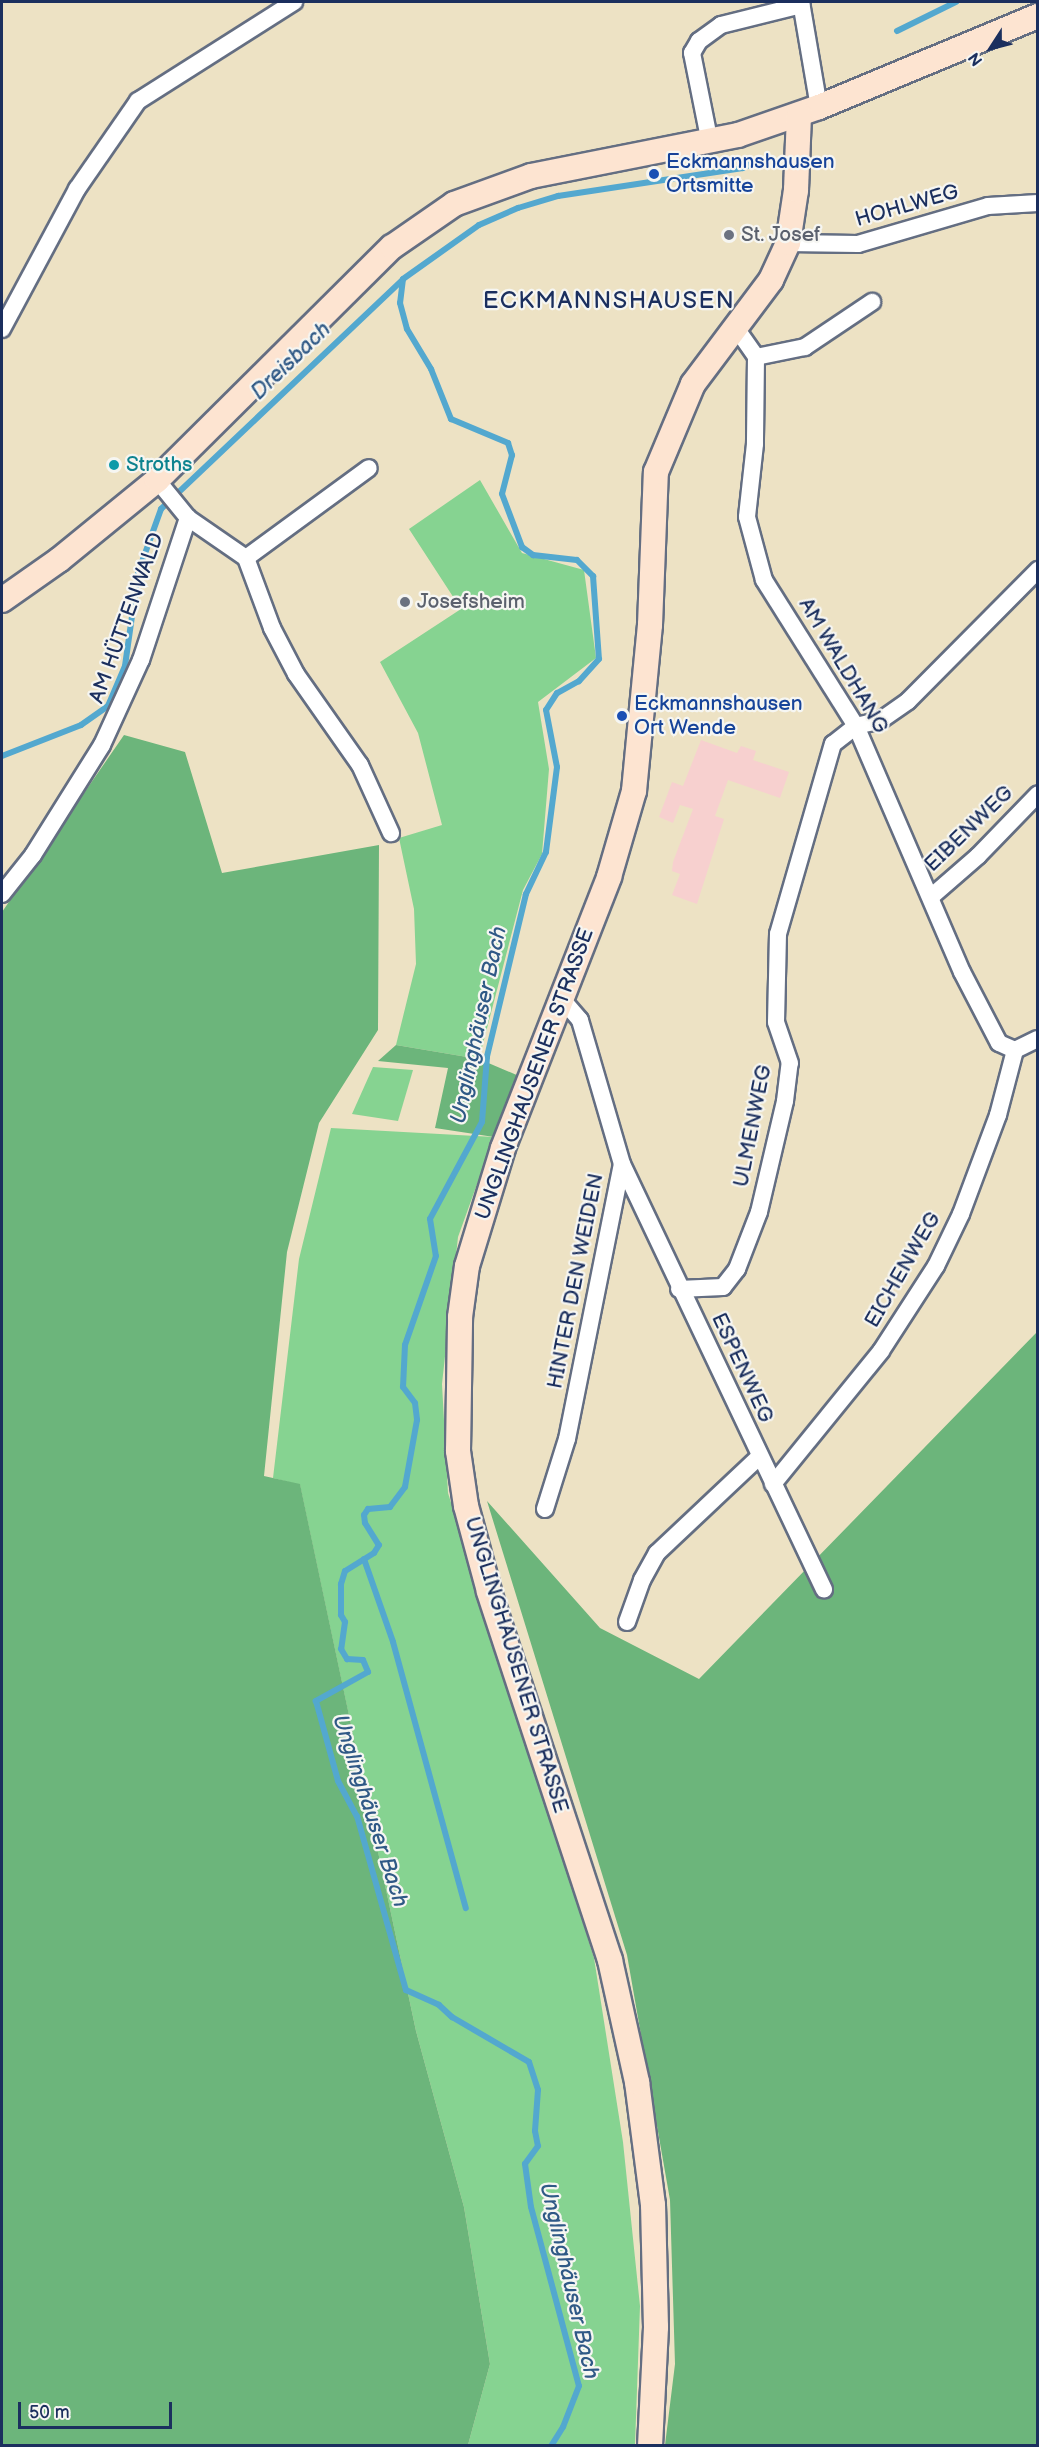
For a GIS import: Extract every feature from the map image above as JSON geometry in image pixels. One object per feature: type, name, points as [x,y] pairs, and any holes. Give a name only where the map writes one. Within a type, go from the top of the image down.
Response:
[{"type":"main road","points":[[2,600],[161,485],[392,247],[454,204],[531,176],[710,142],[809,111],[1038,16]]},
{"type":"main road","name":"UNGLINGHAUSENER STRASSE","points":[[650,2445],[656,2327],[653,2205],[637,2082],[610,1960],[489,1591],[466,1506],[458,1451],[459,1337],[467,1266],[503,1148],[609,877],[634,791],[650,625],[656,472],[693,384],[771,280],[789,243],[809,111]]},
{"type":"street","points":[[2,329],[76,189],[138,101],[294,2]]},
{"type":"street","points":[[710,142],[692,53],[699,41],[721,25],[802,3],[809,111]]},
{"type":"street","name":"HOHLWEG","points":[[789,243],[858,244],[988,206],[1038,203]]},
{"type":"street","points":[[736,328],[756,357],[805,347],[872,302]]},
{"type":"street","name":"AM WALDHANG","points":[[756,357],[755,444],[747,517],[764,580],[856,726],[932,896],[962,972],[999,1043],[1015,1050]]},
{"type":"street","points":[[246,558],[369,468]]},
{"type":"street","points":[[161,485],[184,512],[246,558],[272,628],[296,674],[360,765],[391,833]]},
{"type":"street","name":"AM HÜTTENWALD","points":[[2,894],[33,855],[102,745],[141,660],[184,512]]},
{"type":"street","points":[[856,726],[881,720],[908,701],[1038,570]]},
{"type":"street","name":"ULMENWEG","points":[[679,1289],[723,1287],[738,1269],[759,1212],[785,1101],[790,1063],[776,1023],[778,934],[833,744],[856,726]]},
{"type":"street","name":"EIBENWEG","points":[[932,896],[978,856],[1038,794]]},
{"type":"street","name":"HINTER DEN WEIDEN","points":[[545,1509],[567,1439],[622,1164],[598,1094],[580,1020],[561,998]]},
{"type":"street","points":[[1015,1050],[1038,1040]]},
{"type":"street","name":"EICHENWEG","points":[[773,1484],[881,1351],[936,1266],[961,1214],[998,1115],[1015,1050]]},
{"type":"street","name":"ESPENWEG","points":[[622,1164],[679,1289],[824,1590]]},
{"type":"street","points":[[627,1622],[657,1553],[759,1457]]},
{"type":"shaded area","points":[[701,740],[737,753],[741,746],[756,751],[753,760],[789,772],[780,798],[728,780],[715,816],[724,819],[697,904],[672,895],[680,874],[672,871],[673,862],[693,809],[680,805],[673,823],[659,817],[672,782],[683,786]]},
{"type":"green space","points":[[480,480],[522,553],[584,570],[596,658],[538,702],[549,769],[542,854],[523,890],[479,1059],[396,1045],[416,964],[414,909],[399,838],[442,825],[418,733],[380,662],[461,609],[409,529]]},
{"type":"green space","points":[[124,735],[185,752],[222,873],[379,845],[378,1030],[319,1123],[287,1252],[264,1476],[300,1484],[416,2031],[464,2207],[490,2364],[468,2445],[2,2446],[2,912]]},
{"type":"green space","points":[[396,1045],[479,1059],[519,1076],[494,1137],[435,1128],[448,1068],[378,1061]]},
{"type":"green space","points":[[373,1067],[413,1070],[398,1121],[352,1114]]},
{"type":"green space","points":[[331,1128],[494,1137],[458,1237],[442,1384],[448,1493],[594,1958],[623,2142],[640,2306],[635,2445],[468,2445],[490,2364],[464,2207],[416,2031],[300,1485],[273,1478],[299,1259]]},
{"type":"green space","points":[[1037,1332],[1037,2445],[665,2445],[675,2364],[670,2200],[627,1955],[487,1501],[600,1628],[699,1679]]},
{"type":"waterway","name":"Dreisbach","points":[[897,31],[956,2]]},
{"type":"waterway","name":"Dreisbach","points":[[2,756],[81,725],[108,706],[125,666],[138,573],[161,509],[403,279],[479,225],[518,208],[558,196],[743,168],[758,160]]},
{"type":"waterway","name":"Unglinghäuser Bach","points":[[403,279],[400,303],[407,329],[431,369],[451,419],[508,443],[512,455],[502,494],[522,547],[533,555],[577,560],[593,576],[599,659],[579,681],[557,693],[546,710],[557,767],[546,852],[526,894],[487,1057],[482,1122],[430,1219],[436,1256],[405,1345],[403,1387],[415,1403],[417,1420],[405,1487],[390,1507],[368,1509],[364,1515],[365,1523],[379,1545],[374,1553],[345,1571],[341,1584],[341,1615],[345,1622],[341,1649],[347,1659],[363,1660],[368,1672],[316,1701],[338,1781],[357,1816],[406,1990],[439,2005],[452,2017],[529,2062],[538,2090],[535,2131],[538,2146],[525,2164],[531,2207],[579,2386],[563,2427],[551,2446]]},
{"type":"waterway","points":[[364,1559],[393,1642],[466,1908]]},
{"type":"place","name":"Eckmannshausen Ortsmitte","points":[[654,174]]},
{"type":"place","name":"St. Josef","points":[[729,235]]},
{"type":"place","name":"Stroths","points":[[114,465]]},
{"type":"place","name":"Josefsheim","points":[[405,602]]},
{"type":"place","name":"Eckmannshausen Ort Wende","points":[[622,716]]},
{"type":"district","name":"ECKMANNSHAUSEN","points":[[609,301]]}]
